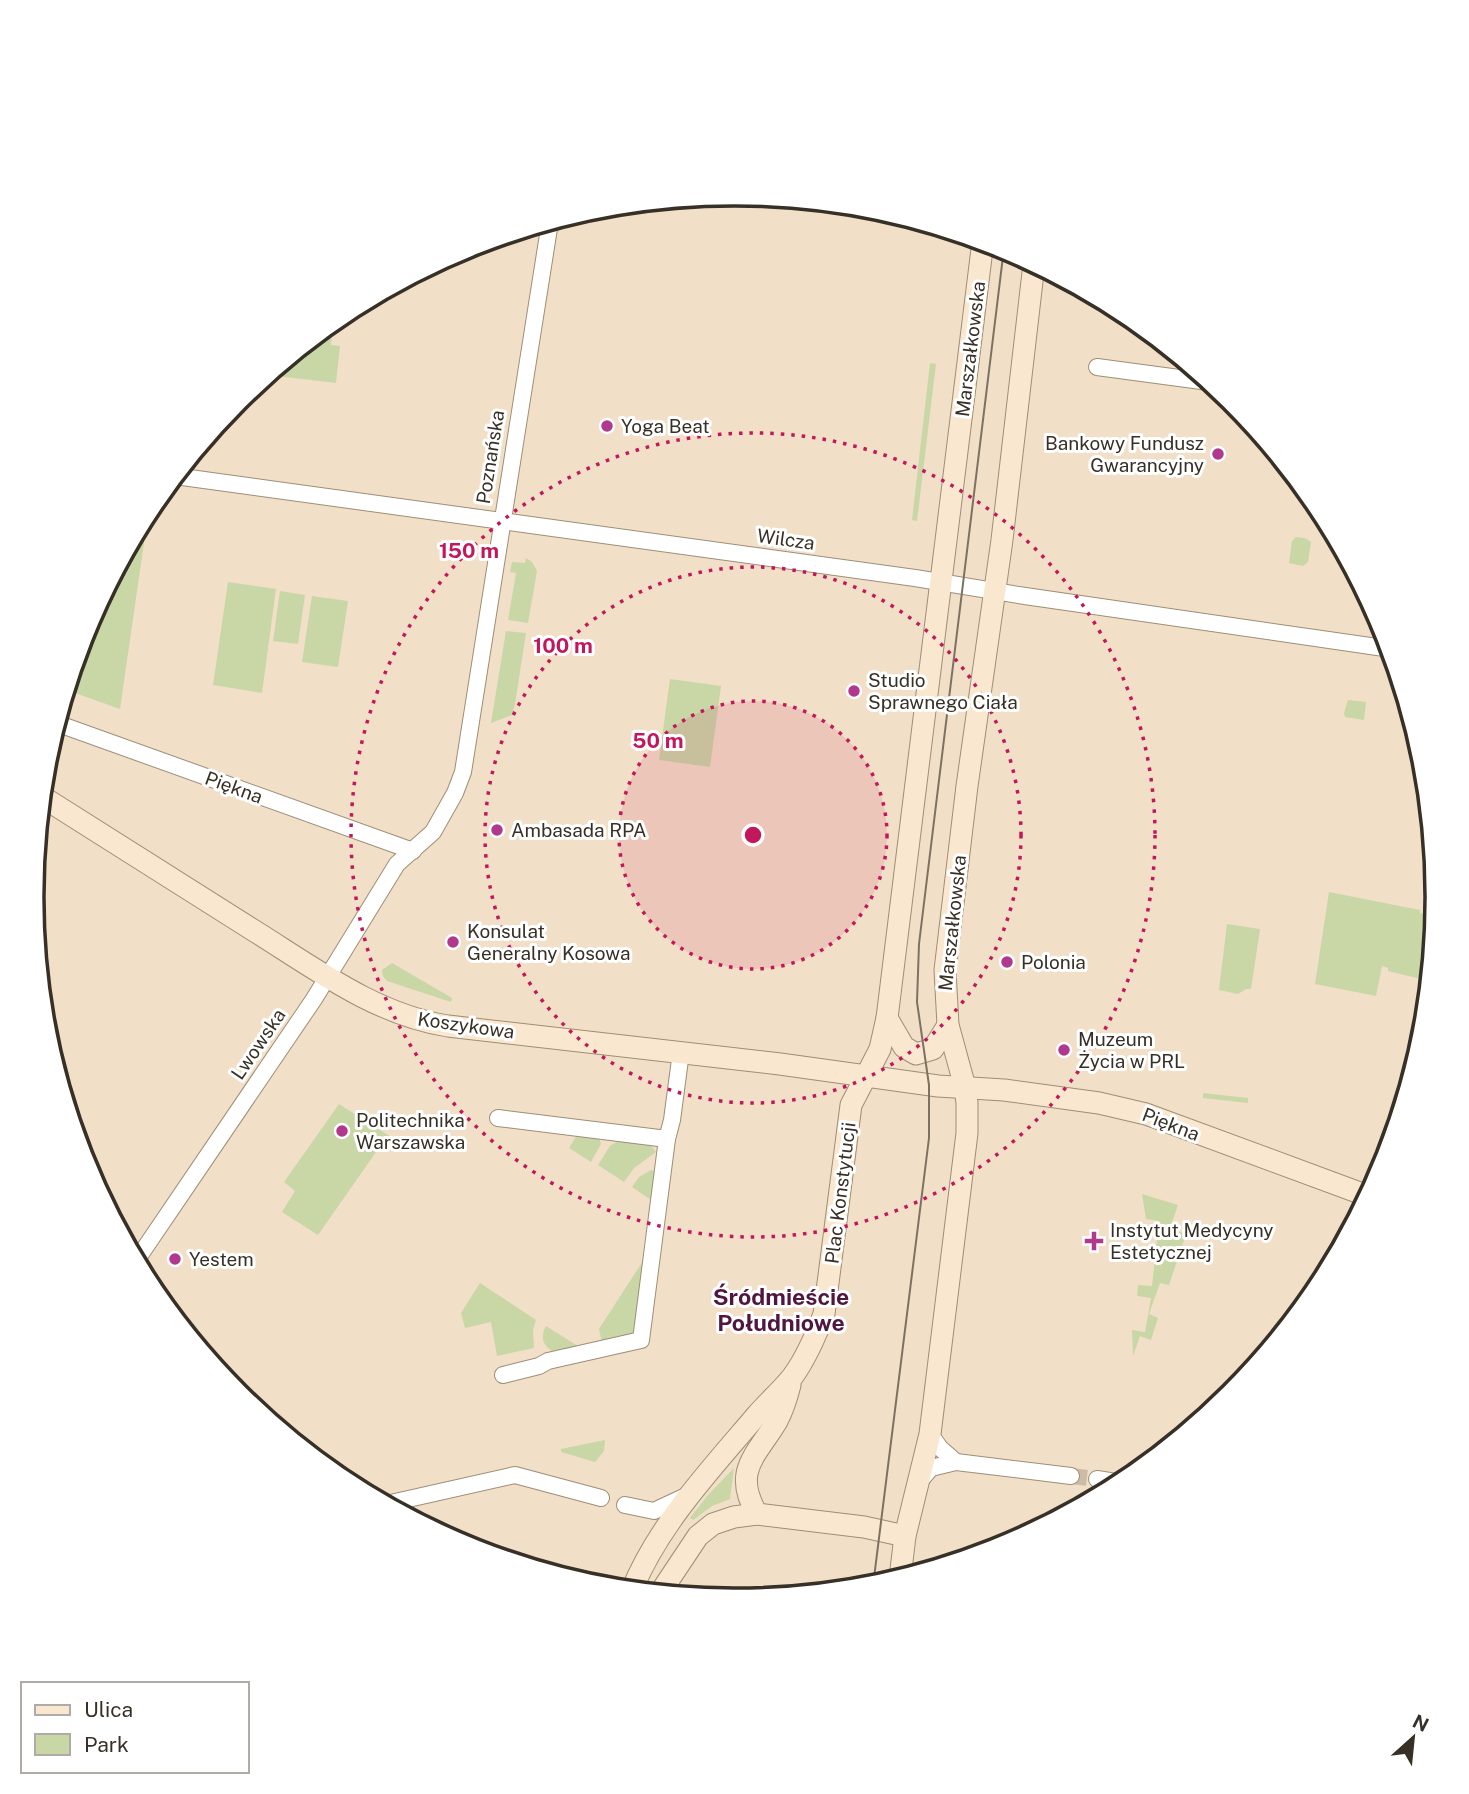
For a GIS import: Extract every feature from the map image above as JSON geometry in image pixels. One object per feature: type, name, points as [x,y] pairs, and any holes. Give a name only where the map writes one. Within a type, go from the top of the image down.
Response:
[{"type":"main road","name":"Marszałkowska","points":[[865,1077],[880,1049],[887,1018],[982,252]]},
{"type":"main road","name":"Marszałkowska","points":[[901,1567],[905,1536],[930,1434],[967,1133],[965,1087],[948,1026],[945,970],[1033,274]]},
{"type":"main road","name":"Koszykowa","points":[[51,802],[328,977],[381,1005],[427,1023],[789,1065],[865,1077]]},
{"type":"main road","points":[[887,1018],[905,1047],[916,1054],[933,1049],[948,1026]]},
{"type":"main road","points":[[865,1077],[965,1087]]},
{"type":"main road","name":"Plac Konstytucji","points":[[637,1581],[664,1532],[691,1493],[793,1376],[811,1343],[824,1314],[851,1105],[865,1077]]},
{"type":"main road","name":"Piękna","points":[[965,1087],[1088,1101],[1133,1110],[1359,1193]]},
{"type":"main road","points":[[757,1514],[747,1491],[747,1472],[752,1457],[777,1420],[793,1376]]},
{"type":"main road","points":[[666,1584],[702,1532],[723,1520],[757,1514],[864,1527],[905,1536]]},
{"type":"street","name":"Poznańska","points":[[413,850],[433,832],[453,798],[461,778],[548,232]]},
{"type":"street","points":[[1097,367],[1192,380]]},
{"type":"street","name":"Wilcza","points":[[185,477],[942,582],[1378,647]]},
{"type":"street","name":"Piękna","points":[[65,726],[413,850]]},
{"type":"street","name":"Lwowska","points":[[142,1251],[328,977],[397,864],[413,850]]},
{"type":"street","points":[[503,1375],[539,1366],[548,1361],[640,1340],[681,1052]]},
{"type":"street","points":[[498,1118],[667,1139]]},
{"type":"street","points":[[930,1434],[940,1448],[956,1462]]},
{"type":"street","points":[[917,1483],[931,1468],[956,1462],[1071,1476]]},
{"type":"street","points":[[400,1501],[515,1475],[601,1498]]},
{"type":"street","points":[[1097,1479],[1104,1480]]},
{"type":"street","points":[[625,1504],[654,1511],[691,1493]]},
{"type":"green space","points":[[332,336],[331,345],[340,346],[336,383],[281,377]]},
{"type":"green space","points":[[930,363],[936,364],[917,521],[912,520]]},
{"type":"green space","points":[[1296,537],[1311,542],[1308,562],[1303,566],[1289,563],[1292,541]]},
{"type":"green space","points":[[145,538],[120,709],[75,693],[96,633],[115,591]]},
{"type":"green space","points":[[526,558],[537,571],[528,623],[508,620],[516,573],[510,572],[512,562],[525,563]]},
{"type":"green space","points":[[228,582],[276,589],[262,693],[213,685]]},
{"type":"green space","points":[[280,591],[305,595],[298,644],[273,641]]},
{"type":"green space","points":[[312,596],[348,601],[338,667],[302,662]]},
{"type":"green space","points":[[506,631],[526,633],[515,704],[512,715],[491,723]]},
{"type":"green space","points":[[670,679],[721,686],[710,767],[659,760]]},
{"type":"green space","points":[[1348,700],[1366,702],[1364,720],[1345,717]]},
{"type":"green space","points":[[1329,892],[1420,910],[1420,913],[1425,914],[1420,979],[1388,971],[1388,968],[1382,966],[1376,996],[1315,984]]},
{"type":"green space","points":[[1227,924],[1260,929],[1251,989],[1238,994],[1219,990]]},
{"type":"green space","points":[[392,963],[452,998],[451,1002],[387,981],[382,970]]},
{"type":"green space","points":[[1203,1093],[1248,1098],[1248,1103],[1203,1098]]},
{"type":"green space","points":[[339,1104],[399,1142],[395,1149],[383,1142],[318,1235],[282,1212],[295,1191],[284,1182]]},
{"type":"green space","points":[[577,1135],[599,1138],[601,1144],[591,1162],[569,1148]]},
{"type":"green space","points":[[620,1140],[649,1143],[656,1152],[634,1168],[624,1182],[598,1165],[610,1146]]},
{"type":"green space","points":[[651,1170],[655,1171],[651,1200],[632,1187],[639,1177]]},
{"type":"green space","points":[[1142,1194],[1178,1205],[1170,1228],[1186,1234],[1169,1285],[1160,1283],[1149,1314],[1158,1318],[1151,1340],[1140,1336],[1133,1356],[1132,1330],[1145,1332],[1151,1298],[1137,1296],[1138,1285],[1152,1286],[1159,1221],[1146,1219]]},
{"type":"green space","points":[[643,1261],[634,1335],[602,1343],[599,1329]]},
{"type":"green space","points":[[480,1283],[536,1320],[533,1330],[534,1348],[497,1356],[491,1322],[465,1328],[461,1313]]},
{"type":"green space","points":[[546,1326],[581,1348],[555,1353],[551,1351],[543,1338]]},
{"type":"green space","points":[[605,1440],[604,1451],[595,1462],[561,1452],[561,1449]]},
{"type":"green space","points":[[734,1468],[730,1499],[712,1506],[693,1520],[690,1518],[708,1495]]},
{"type":"tunnel","points":[[1071,1476],[1097,1479]]},
{"type":"tram line","points":[[875,1573],[929,1138],[929,1085],[917,1002],[919,944],[1002,261]]},
{"type":"place","name":"Yoga Beat","points":[[607,426]]},
{"type":"place","name":"Bankowy Fundusz Gwarancyjny","points":[[1218,454]]},
{"type":"place","name":"Studio Sprawnego Ciała","points":[[854,691]]},
{"type":"place","name":"Ambasada RPA","points":[[497,830]]},
{"type":"place","name":"Konsulat Generalny Kosowa","points":[[453,942]]},
{"type":"place","name":"Polonia","points":[[1007,962]]},
{"type":"place","name":"Muzeum Życia w PRL","points":[[1064,1050]]},
{"type":"place","name":"Politechnika Warszawska","points":[[342,1131]]},
{"type":"place","name":"Instytut Medycyny Estetycznej","points":[[1094,1241]]},
{"type":"place","name":"Yestem","points":[[175,1259]]},
{"type":"district","name":"Śródmieście Południowe","points":[[781,1309]]}]
